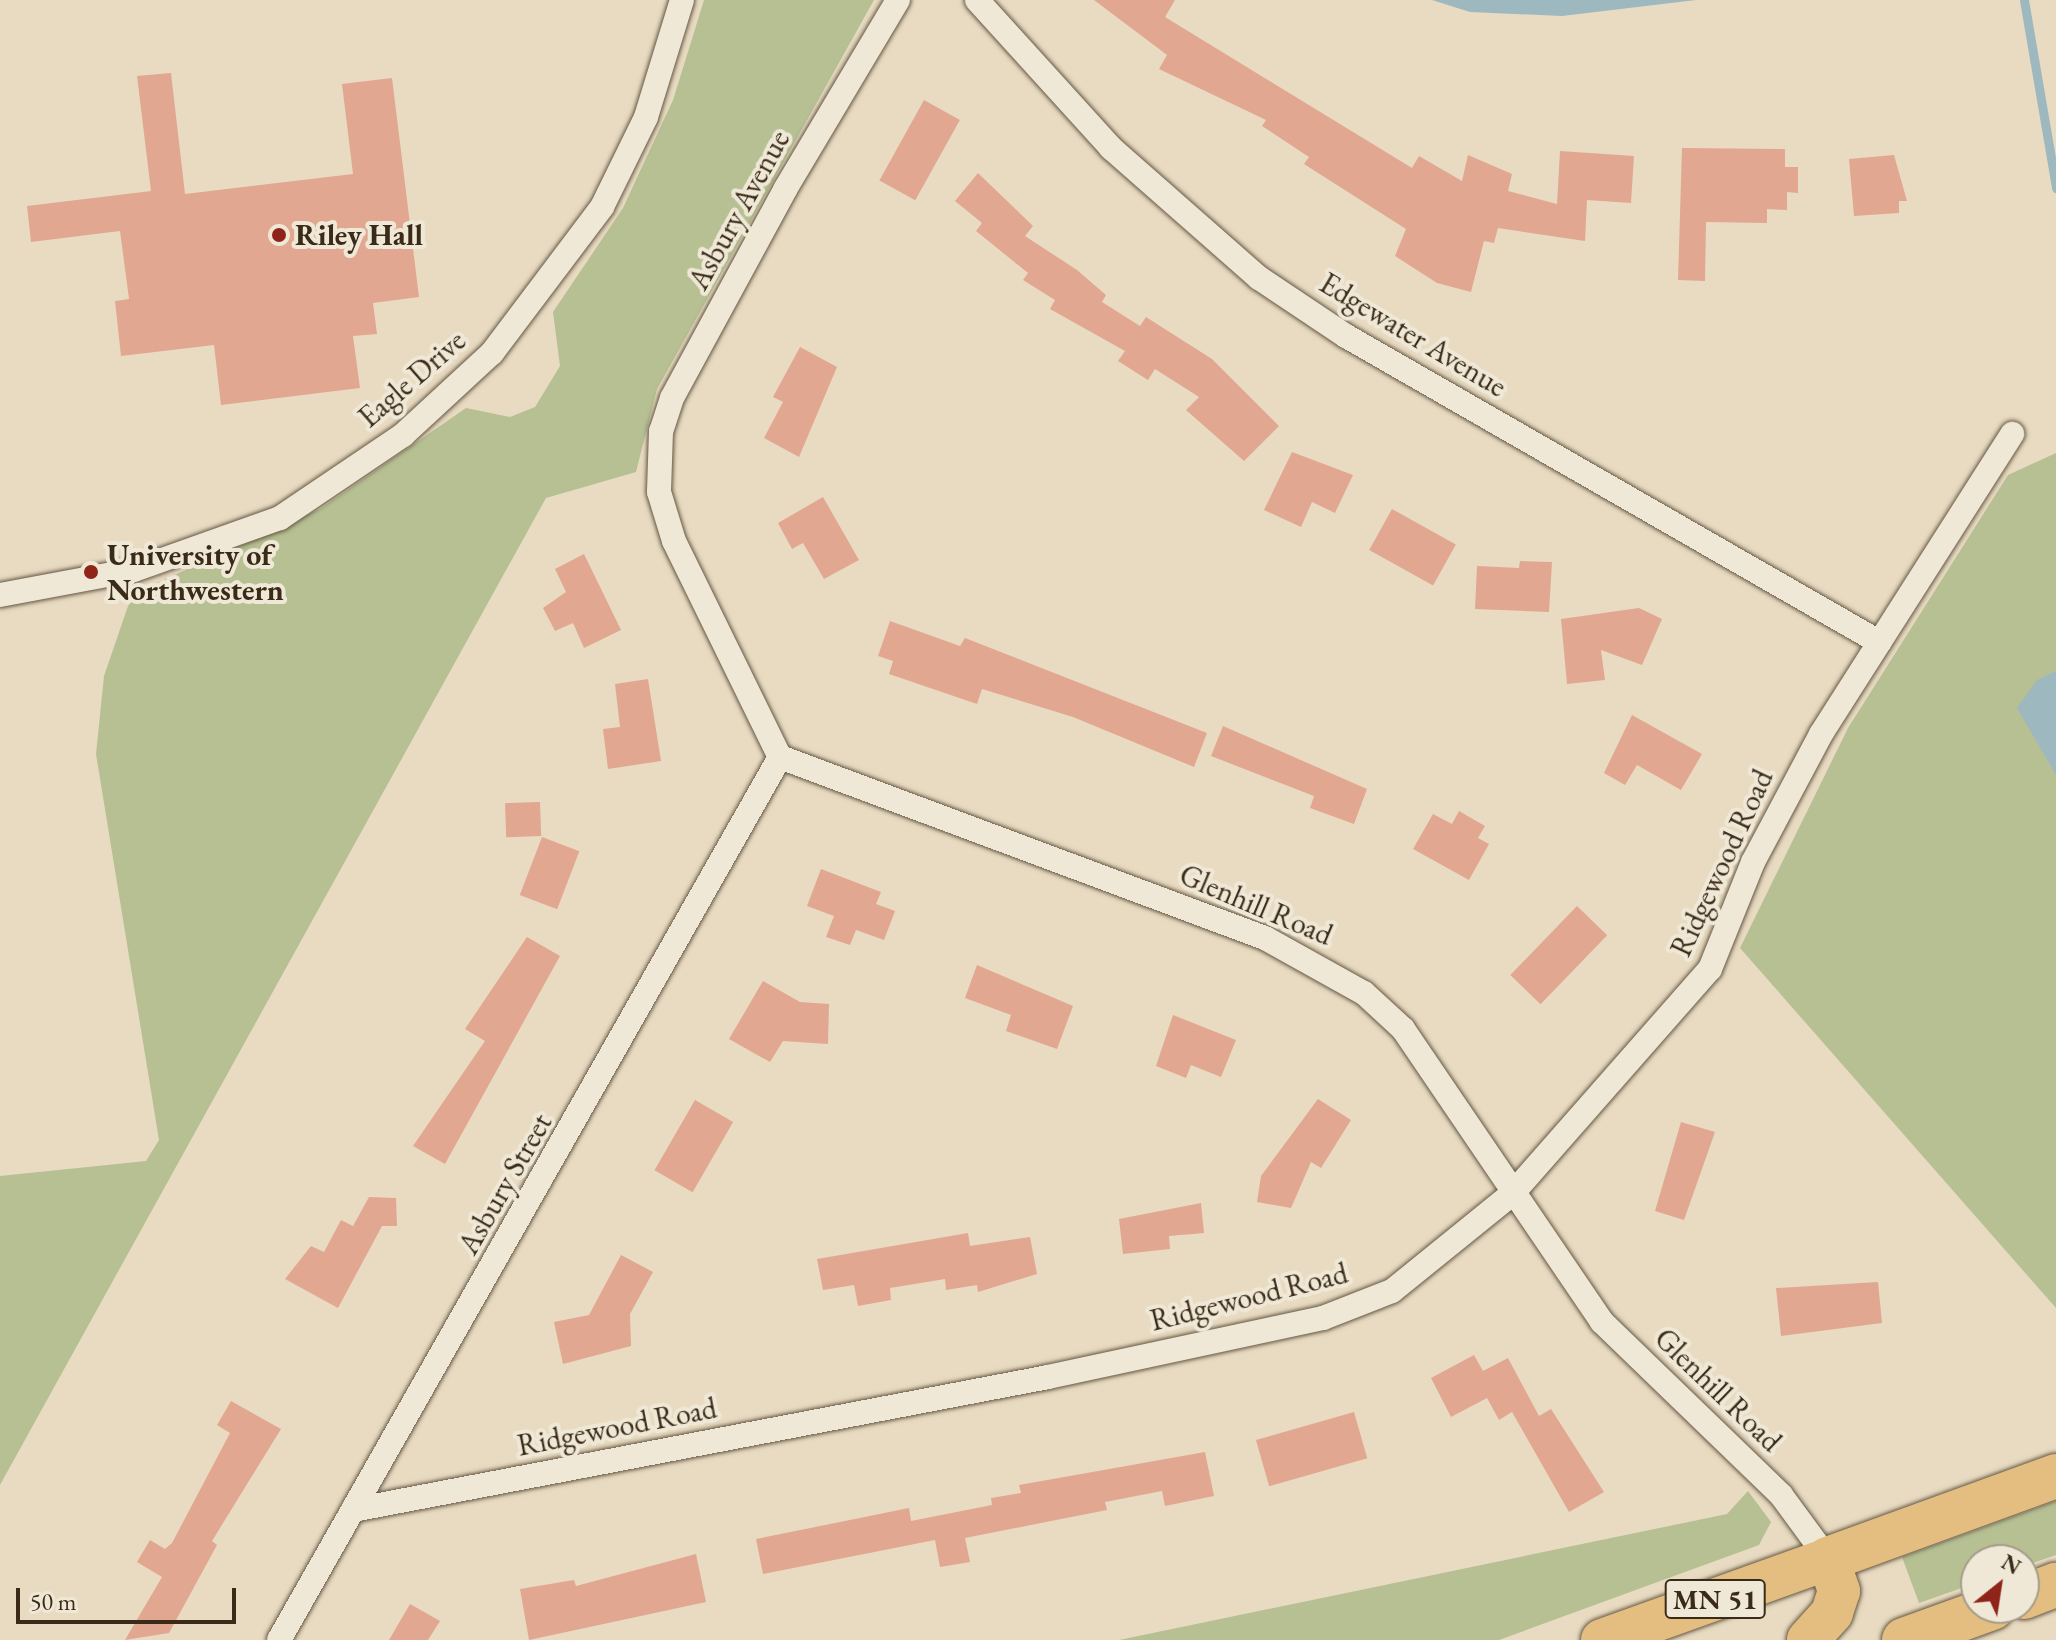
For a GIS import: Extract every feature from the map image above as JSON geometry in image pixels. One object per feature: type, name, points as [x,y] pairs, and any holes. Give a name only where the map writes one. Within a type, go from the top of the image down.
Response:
[{"type":"highway","name":"MN 51","points":[[1602,1640],[2056,1476]]},
{"type":"highway","points":[[1808,1640],[1832,1613],[1839,1591],[1828,1559]]},
{"type":"highway","points":[[1904,1640],[1960,1620]]},
{"type":"street","name":"Eagle Drive","points":[[0,595],[134,570],[280,518],[403,435],[492,353],[602,207],[646,117],[682,0]]},
{"type":"street","name":"Asbury Avenue","points":[[780,757],[674,541],[659,459],[672,398],[898,0]]},
{"type":"street","name":"Edgewater Avenue","points":[[977,0],[1111,148],[1259,278],[1879,642]]},
{"type":"street","name":"Ridgewood Road","points":[[353,1510],[1323,1318],[1392,1291],[1513,1193],[1710,969],[1753,862],[1879,642],[2012,434]]},
{"type":"street","name":"Glenhill Road","points":[[780,757],[1315,962],[1403,1029],[1602,1322],[1781,1495],[1828,1559]]},
{"type":"street","name":"Asbury Street","points":[[279,1640],[780,757]]},
{"type":"green space","points":[[704,0],[874,0],[657,389],[636,472],[546,498],[0,1485],[0,1176],[146,1161],[159,1140],[96,754],[104,676],[128,606],[139,591],[320,509],[466,408],[510,417],[535,407],[560,366],[553,312],[623,208],[673,100]]},
{"type":"green space","points":[[2056,453],[2056,1308],[1740,948],[1848,728],[2008,475]]},
{"type":"green space","points":[[1748,1491],[1771,1522],[1759,1545],[1499,1640],[1119,1640],[1727,1514]]},
{"type":"green space","points":[[2056,1501],[2056,1555],[2040,1560],[2040,1544],[1960,1544],[1960,1589],[1919,1603],[1902,1557]]},
{"type":"water","points":[[1432,0],[1696,0],[1562,16],[1470,12]]},
{"type":"water","points":[[2056,671],[2056,775],[2017,708],[2037,680]]},
{"type":"building","points":[[1094,0],[1175,0],[1165,17],[1412,168],[1419,156],[1462,181],[1468,155],[1512,174],[1508,191],[1557,204],[1560,151],[1634,156],[1631,203],[1587,200],[1585,241],[1498,228],[1494,243],[1484,241],[1471,292],[1437,283],[1395,256],[1406,229],[1304,164],[1309,157],[1262,126],[1266,120],[1159,69],[1167,55]]},
{"type":"building","name":"Riley Hall","points":[[171,73],[185,194],[353,174],[342,84],[392,78],[419,297],[373,303],[377,334],[353,336],[360,388],[221,405],[214,345],[121,356],[115,301],[129,299],[120,231],[31,242],[27,206],[151,191],[137,76]]},
{"type":"building","points":[[924,100],[960,120],[915,200],[879,180]]},
{"type":"building","points":[[1682,148],[1785,149],[1785,167],[1798,167],[1798,193],[1787,192],[1787,210],[1767,209],[1767,223],[1706,222],[1705,281],[1678,280]]},
{"type":"building","points":[[1894,155],[1907,201],[1899,201],[1899,213],[1854,216],[1849,159]]},
{"type":"building","points":[[978,173],[1033,226],[1025,236],[1077,270],[1106,295],[1102,302],[1140,326],[1146,317],[1212,359],[1279,426],[1244,461],[1186,410],[1199,397],[1155,369],[1148,380],[1118,361],[1125,351],[1050,309],[1055,300],[1023,280],[1028,273],[976,231],[982,223],[955,201]]},
{"type":"building","points":[[800,347],[837,367],[799,457],[764,438],[783,402],[773,397]]},
{"type":"building","points":[[1292,452],[1353,475],[1335,513],[1312,502],[1301,527],[1264,510]]},
{"type":"building","points":[[823,497],[859,560],[824,579],[803,543],[792,549],[778,523]]},
{"type":"building","points":[[1392,509],[1456,544],[1433,585],[1369,550]]},
{"type":"building","points":[[584,554],[621,630],[584,648],[573,623],[555,631],[543,608],[566,592],[555,569]]},
{"type":"building","points":[[1520,561],[1552,562],[1549,612],[1475,609],[1477,566],[1519,568]]},
{"type":"building","points":[[1639,608],[1662,619],[1642,665],[1601,650],[1605,680],[1567,684],[1561,619]]},
{"type":"building","points":[[890,621],[960,646],[965,638],[1207,733],[1194,767],[1073,717],[982,689],[977,704],[889,674],[893,661],[878,656]]},
{"type":"building","points":[[648,679],[661,761],[608,769],[603,729],[620,727],[615,684]]},
{"type":"building","points":[[1632,715],[1702,754],[1681,790],[1637,765],[1625,785],[1604,773]]},
{"type":"building","points":[[1223,726],[1367,789],[1354,824],[1310,808],[1314,796],[1211,756]]},
{"type":"building","points":[[540,802],[541,836],[506,837],[505,803]]},
{"type":"building","points":[[1459,811],[1485,826],[1478,838],[1489,844],[1469,880],[1413,849],[1433,814],[1452,824]]},
{"type":"building","points":[[542,837],[579,851],[557,909],[520,895]]},
{"type":"building","points":[[821,869],[881,892],[876,904],[895,911],[884,940],[856,930],[850,945],[826,937],[834,916],[807,906]]},
{"type":"building","points":[[1577,906],[1607,935],[1541,1004],[1510,975]]},
{"type":"building","points":[[527,937],[560,956],[445,1164],[413,1146],[485,1041],[465,1029]]},
{"type":"building","points":[[977,965],[1073,1006],[1057,1049],[1006,1031],[1011,1015],[965,998]]},
{"type":"building","points":[[763,981],[800,1002],[829,1004],[828,1044],[783,1041],[770,1062],[729,1039]]},
{"type":"building","points":[[1173,1015],[1236,1040],[1221,1077],[1191,1065],[1186,1078],[1156,1066]]},
{"type":"building","points":[[1318,1099],[1351,1120],[1321,1168],[1311,1162],[1291,1208],[1257,1202],[1261,1176]]},
{"type":"building","points":[[695,1100],[733,1122],[693,1192],[654,1170]]},
{"type":"building","points":[[1681,1122],[1715,1132],[1684,1220],[1655,1211]]},
{"type":"building","points":[[369,1197],[396,1198],[397,1226],[382,1226],[338,1308],[285,1279],[311,1246],[324,1252],[341,1220],[353,1226]]},
{"type":"building","points":[[1201,1203],[1204,1233],[1169,1236],[1170,1249],[1123,1254],[1119,1219]]},
{"type":"building","points":[[968,1233],[970,1246],[1030,1237],[1037,1274],[978,1292],[977,1285],[946,1290],[945,1279],[890,1288],[891,1300],[858,1306],[854,1285],[823,1290],[817,1259]]},
{"type":"building","points":[[621,1255],[653,1272],[630,1314],[631,1346],[563,1364],[554,1322],[589,1315]]},
{"type":"building","points":[[1878,1282],[1882,1323],[1781,1336],[1776,1288]]},
{"type":"building","points":[[1474,1355],[1483,1371],[1508,1358],[1539,1416],[1551,1409],[1604,1492],[1569,1512],[1512,1412],[1499,1420],[1487,1398],[1451,1417],[1431,1378]]},
{"type":"building","points":[[231,1401],[281,1429],[212,1541],[217,1545],[169,1633],[125,1640],[162,1577],[137,1562],[150,1540],[165,1549],[172,1543],[230,1433],[217,1425]]},
{"type":"building","points":[[1354,1412],[1367,1458],[1269,1486],[1256,1440]]},
{"type":"building","points":[[1205,1452],[1214,1496],[1165,1506],[1162,1491],[1105,1502],[1107,1510],[965,1538],[970,1562],[940,1567],[935,1540],[763,1574],[756,1539],[909,1508],[911,1521],[992,1505],[991,1498],[1021,1493],[1019,1485]]},
{"type":"building","points":[[696,1554],[706,1602],[529,1640],[520,1589],[574,1580],[576,1586]]},
{"type":"building","points":[[410,1604],[440,1621],[428,1640],[389,1640]]},
{"type":"waterway","points":[[2024,0],[2056,188]]},
{"type":"place","name":"Riley Hall","points":[[279,235]]},
{"type":"place","name":"University of Northwestern","points":[[91,572]]}]
